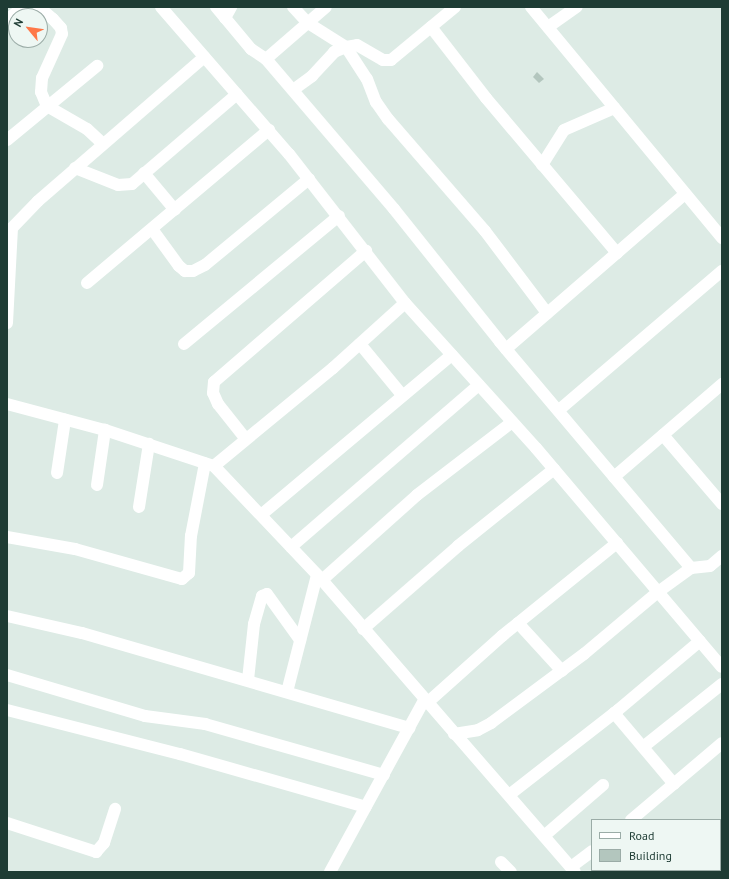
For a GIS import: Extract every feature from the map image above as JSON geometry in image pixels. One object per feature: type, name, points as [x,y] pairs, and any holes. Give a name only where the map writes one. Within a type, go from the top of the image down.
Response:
[{"type":"street","points":[[39,7],[61,28],[62,34],[42,78],[41,92],[47,106],[87,129],[103,144]]},
{"type":"street","points":[[161,7],[269,130],[339,216],[405,303],[554,469],[722,667]]},
{"type":"street","points":[[216,7],[251,49],[266,59],[394,209],[506,349],[691,568]]},
{"type":"street","points":[[225,18],[231,7]]},
{"type":"street","points":[[293,7],[308,23],[346,47],[367,79],[376,102],[388,119],[485,231],[547,313]]},
{"type":"street","points":[[266,59],[326,7]]},
{"type":"street","points":[[293,90],[312,76],[334,52],[346,47],[357,45],[383,60],[391,60],[455,7]]},
{"type":"street","points":[[531,7],[722,238]]},
{"type":"street","points":[[548,27],[577,7]]},
{"type":"street","points":[[431,27],[542,165],[617,253]]},
{"type":"street","points":[[7,317],[10,227],[75,168],[204,57]]},
{"type":"street","points":[[7,140],[97,66]]},
{"type":"street","points":[[75,168],[118,185],[132,184],[237,94]]},
{"type":"street","points":[[542,165],[553,144],[564,130],[614,108]]},
{"type":"street","points":[[87,283],[269,130]]},
{"type":"street","points":[[144,173],[175,210]]},
{"type":"street","points":[[152,229],[179,266],[185,271],[193,271],[205,265],[309,179]]},
{"type":"street","points":[[506,349],[685,194]]},
{"type":"street","points":[[184,344],[339,216]]},
{"type":"street","points":[[245,438],[218,404],[213,393],[214,382],[366,251]]},
{"type":"street","points":[[559,410],[722,271]]},
{"type":"street","points":[[7,537],[75,549],[182,579],[189,573],[193,524],[210,465],[360,344],[405,303]]},
{"type":"street","points":[[360,344],[402,395]]},
{"type":"street","points":[[261,515],[402,395],[452,355]]},
{"type":"street","points":[[614,477],[722,384]]},
{"type":"street","points":[[291,548],[479,385]]},
{"type":"street","points":[[7,404],[105,430],[210,465],[261,515],[319,578],[425,702],[509,795],[573,870],[591,852]]},
{"type":"street","points":[[57,473],[65,420]]},
{"type":"street","points":[[287,692],[300,640],[319,578],[417,495],[512,422]]},
{"type":"street","points":[[97,485],[105,430]]},
{"type":"street","points":[[663,435],[722,504]]},
{"type":"street","points":[[139,507],[149,444]]},
{"type":"street","points":[[363,629],[458,546],[554,469]]},
{"type":"street","points":[[330,872],[425,702],[518,623],[616,543]]},
{"type":"street","points":[[454,734],[478,730],[491,724],[562,671],[658,592],[691,568],[710,566],[722,556]]},
{"type":"street","points":[[248,680],[254,624],[262,596],[267,594],[300,640]]},
{"type":"street","points":[[7,616],[82,633],[410,728]]},
{"type":"street","points":[[518,623],[562,671]]},
{"type":"street","points":[[509,795],[614,713],[700,641]]},
{"type":"street","points":[[7,675],[145,716],[205,724],[384,775]]},
{"type":"street","points":[[643,747],[722,684]]},
{"type":"street","points":[[7,710],[180,754],[366,807]]},
{"type":"street","points":[[614,713],[674,784]]},
{"type":"street","points":[[632,819],[722,743]]},
{"type":"street","points":[[544,836],[602,785]]},
{"type":"street","points":[[7,823],[91,852],[96,852],[104,843],[115,809]]},
{"type":"street","points":[[501,862],[511,872]]},
{"type":"building","points":[[537,72],[544,79],[539,83],[533,77]]}]
